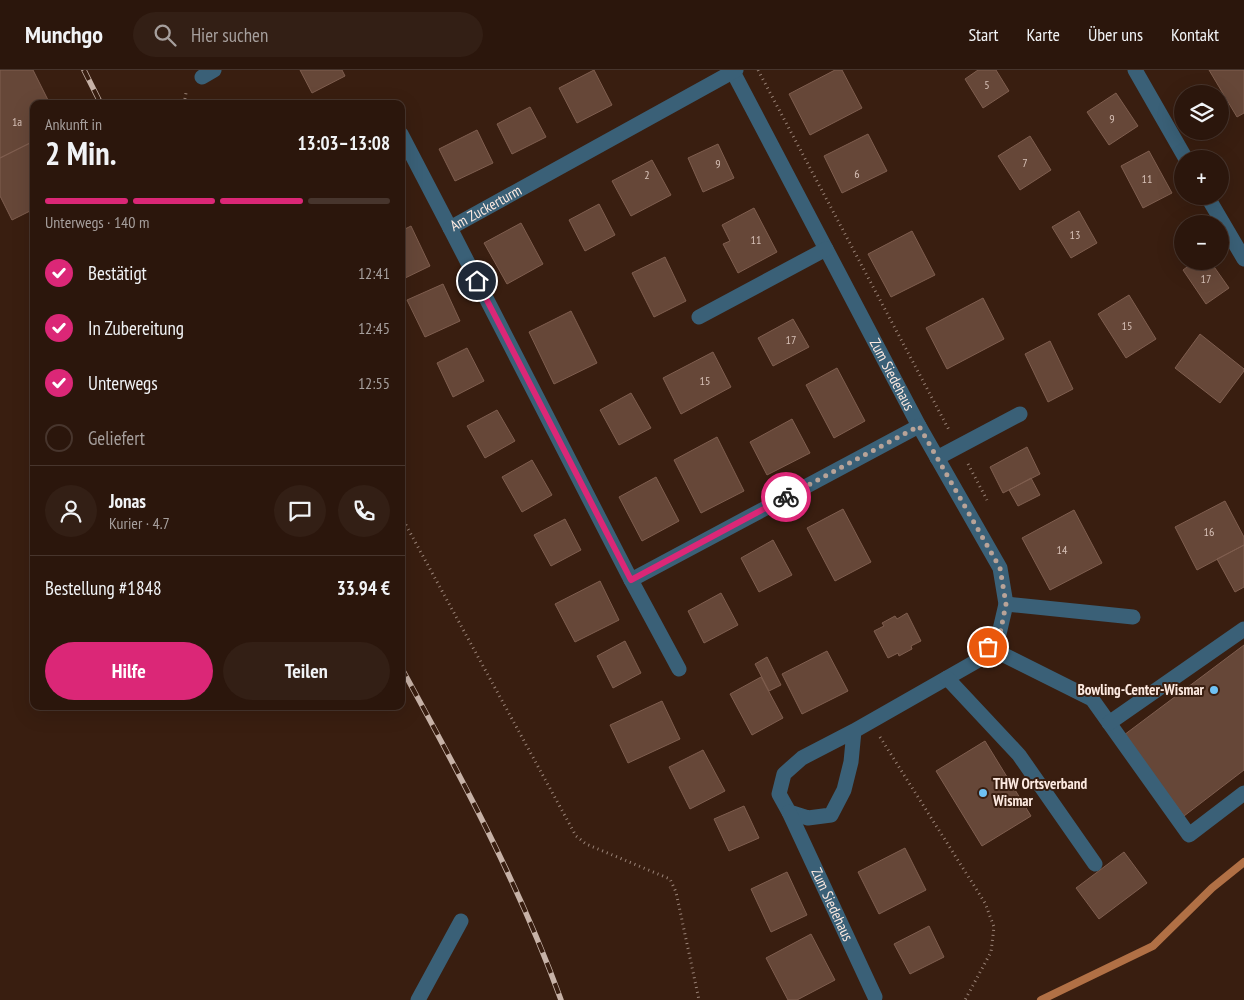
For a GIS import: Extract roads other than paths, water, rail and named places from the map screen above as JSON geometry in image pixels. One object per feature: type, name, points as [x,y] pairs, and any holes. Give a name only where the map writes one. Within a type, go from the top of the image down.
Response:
[{"type":"street","points":[[1136,70],[1181,150]]},
{"type":"street","name":"Am Zuckerturm","points":[[678,669],[450,228],[733,71]]},
{"type":"street","name":"Zum Siedehaus","points":[[733,71],[919,426],[1000,568],[1006,604],[1000,634],[975,662],[854,731],[802,758],[784,774],[779,794],[875,997]]},
{"type":"street","points":[[405,142],[450,228]]},
{"type":"street","points":[[1212,205],[1244,259]]},
{"type":"street","points":[[699,317],[826,249]]},
{"type":"street","points":[[937,458],[1020,414]]},
{"type":"street","points":[[631,580],[919,426]]},
{"type":"street","points":[[1006,604],[1133,617]]},
{"type":"street","points":[[1109,723],[1244,629]]},
{"type":"street","points":[[988,647],[1092,699],[1190,835],[1244,793]]},
{"type":"street","points":[[947,678],[1019,754],[1095,864]]},
{"type":"street","points":[[789,812],[808,818],[831,815],[844,790],[851,762],[854,731]]},
{"type":"street","points":[[418,1000],[461,921]]},
{"type":"waterway","points":[[1041,1000],[1153,946],[1212,888],[1244,862]]},
{"type":"railway","points":[[84,70],[99,100]]},
{"type":"railway","points":[[405,674],[487,830],[527,914],[561,1000]]},
{"type":"place","name":"Bowling-Center-Wismar","points":[[1214,690]]},
{"type":"place","name":"THW Ortsverband Wismar","points":[[983,793]]}]
